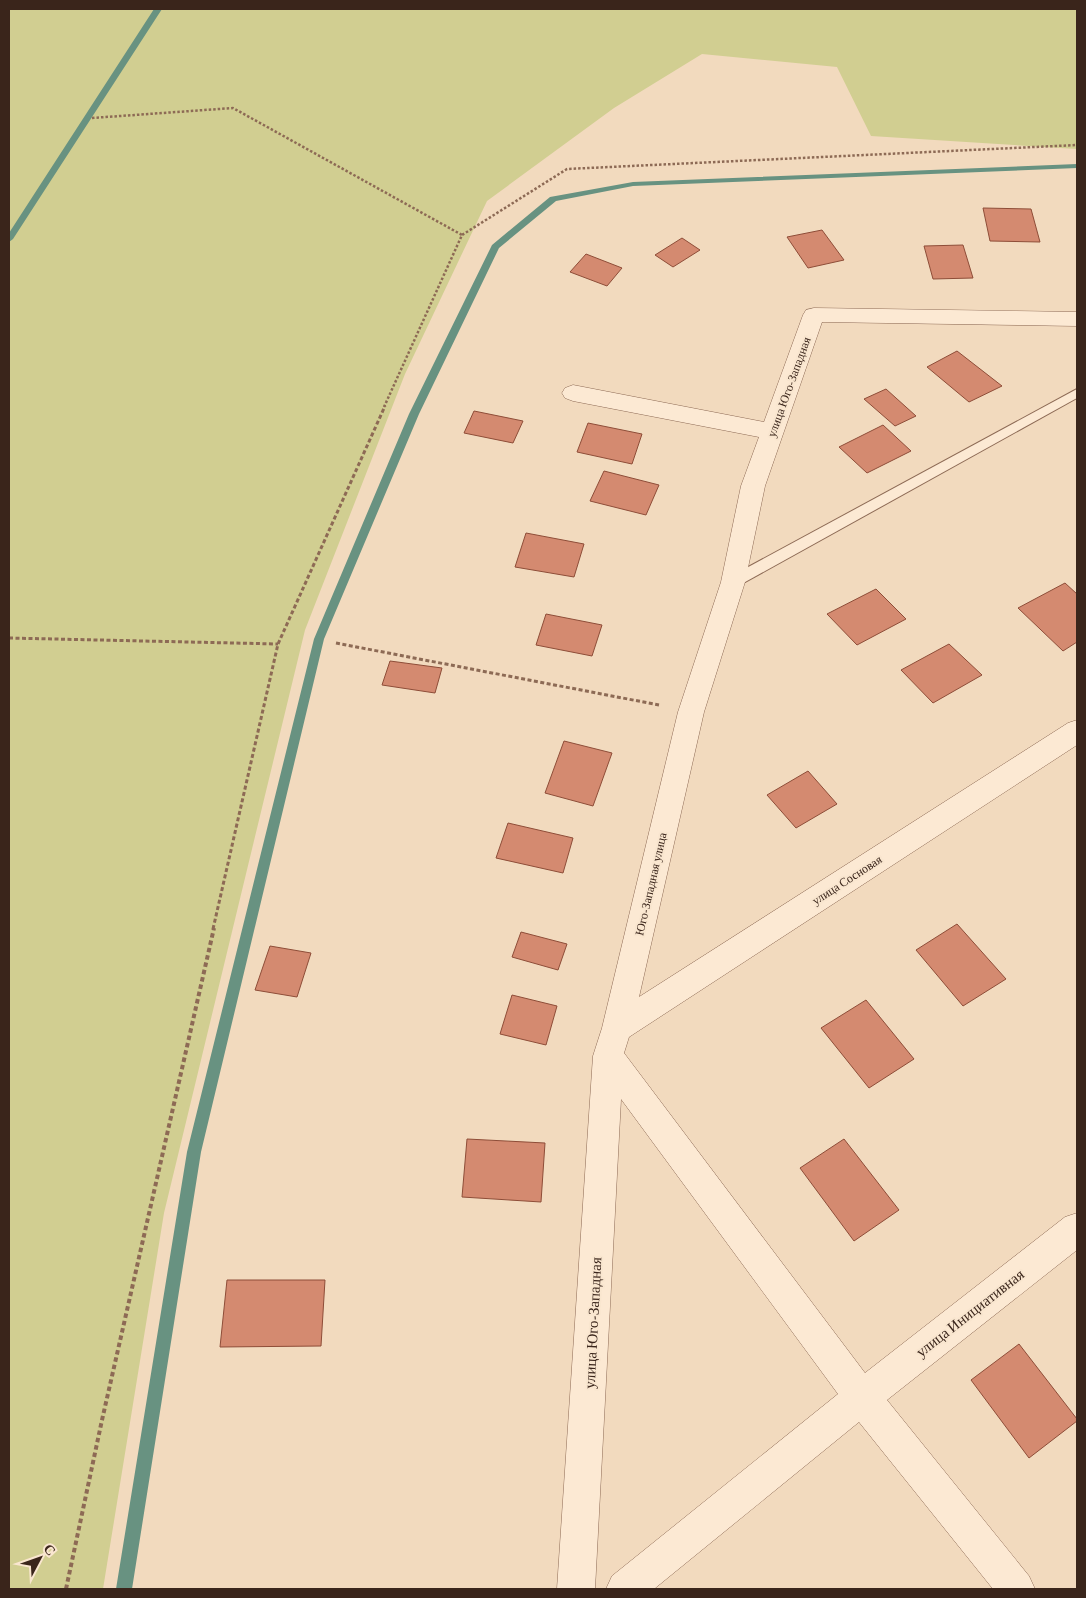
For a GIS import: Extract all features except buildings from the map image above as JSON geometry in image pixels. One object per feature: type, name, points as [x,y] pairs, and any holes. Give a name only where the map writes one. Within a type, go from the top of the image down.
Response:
[{"type":"street","name":"улица Юго-Западная","points":[[691,712],[733,582],[753,486],[814,315],[1077,319]]},
{"type":"street","points":[[573,393],[773,432]]},
{"type":"street","name":"Юго-Западная улица","points":[[613,1042],[691,712]]},
{"type":"street","name":"улица Сосновая","points":[[613,1042],[1077,731]]},
{"type":"street","name":"улица Юго-Западная","points":[[576,1589],[613,1042]]},
{"type":"street","points":[[613,1042],[862,1397],[1016,1589]]},
{"type":"street","name":"улица Инициативная","points":[[625,1589],[862,1397],[1077,1229]]},
{"type":"lane","points":[[733,582],[1077,393]]},
{"type":"path","points":[[92,118],[233,108],[462,235]]},
{"type":"path","points":[[66,1589],[102,1420],[278,644],[462,235],[567,169],[1077,145]]},
{"type":"path","points":[[9,638],[278,644]]},
{"type":"path","points":[[336,643],[691,712]]},
{"type":"shaded area","points":[[9,9],[1077,9],[1077,149],[871,136],[837,67],[702,54],[614,108],[487,201],[405,374],[305,630],[164,1213],[103,1589],[9,1589]]},
{"type":"waterway","points":[[9,239],[158,9]]},
{"type":"waterway","points":[[124,1589],[194,1152],[319,639],[414,414],[495,247],[553,199],[633,184],[1077,166]]}]
